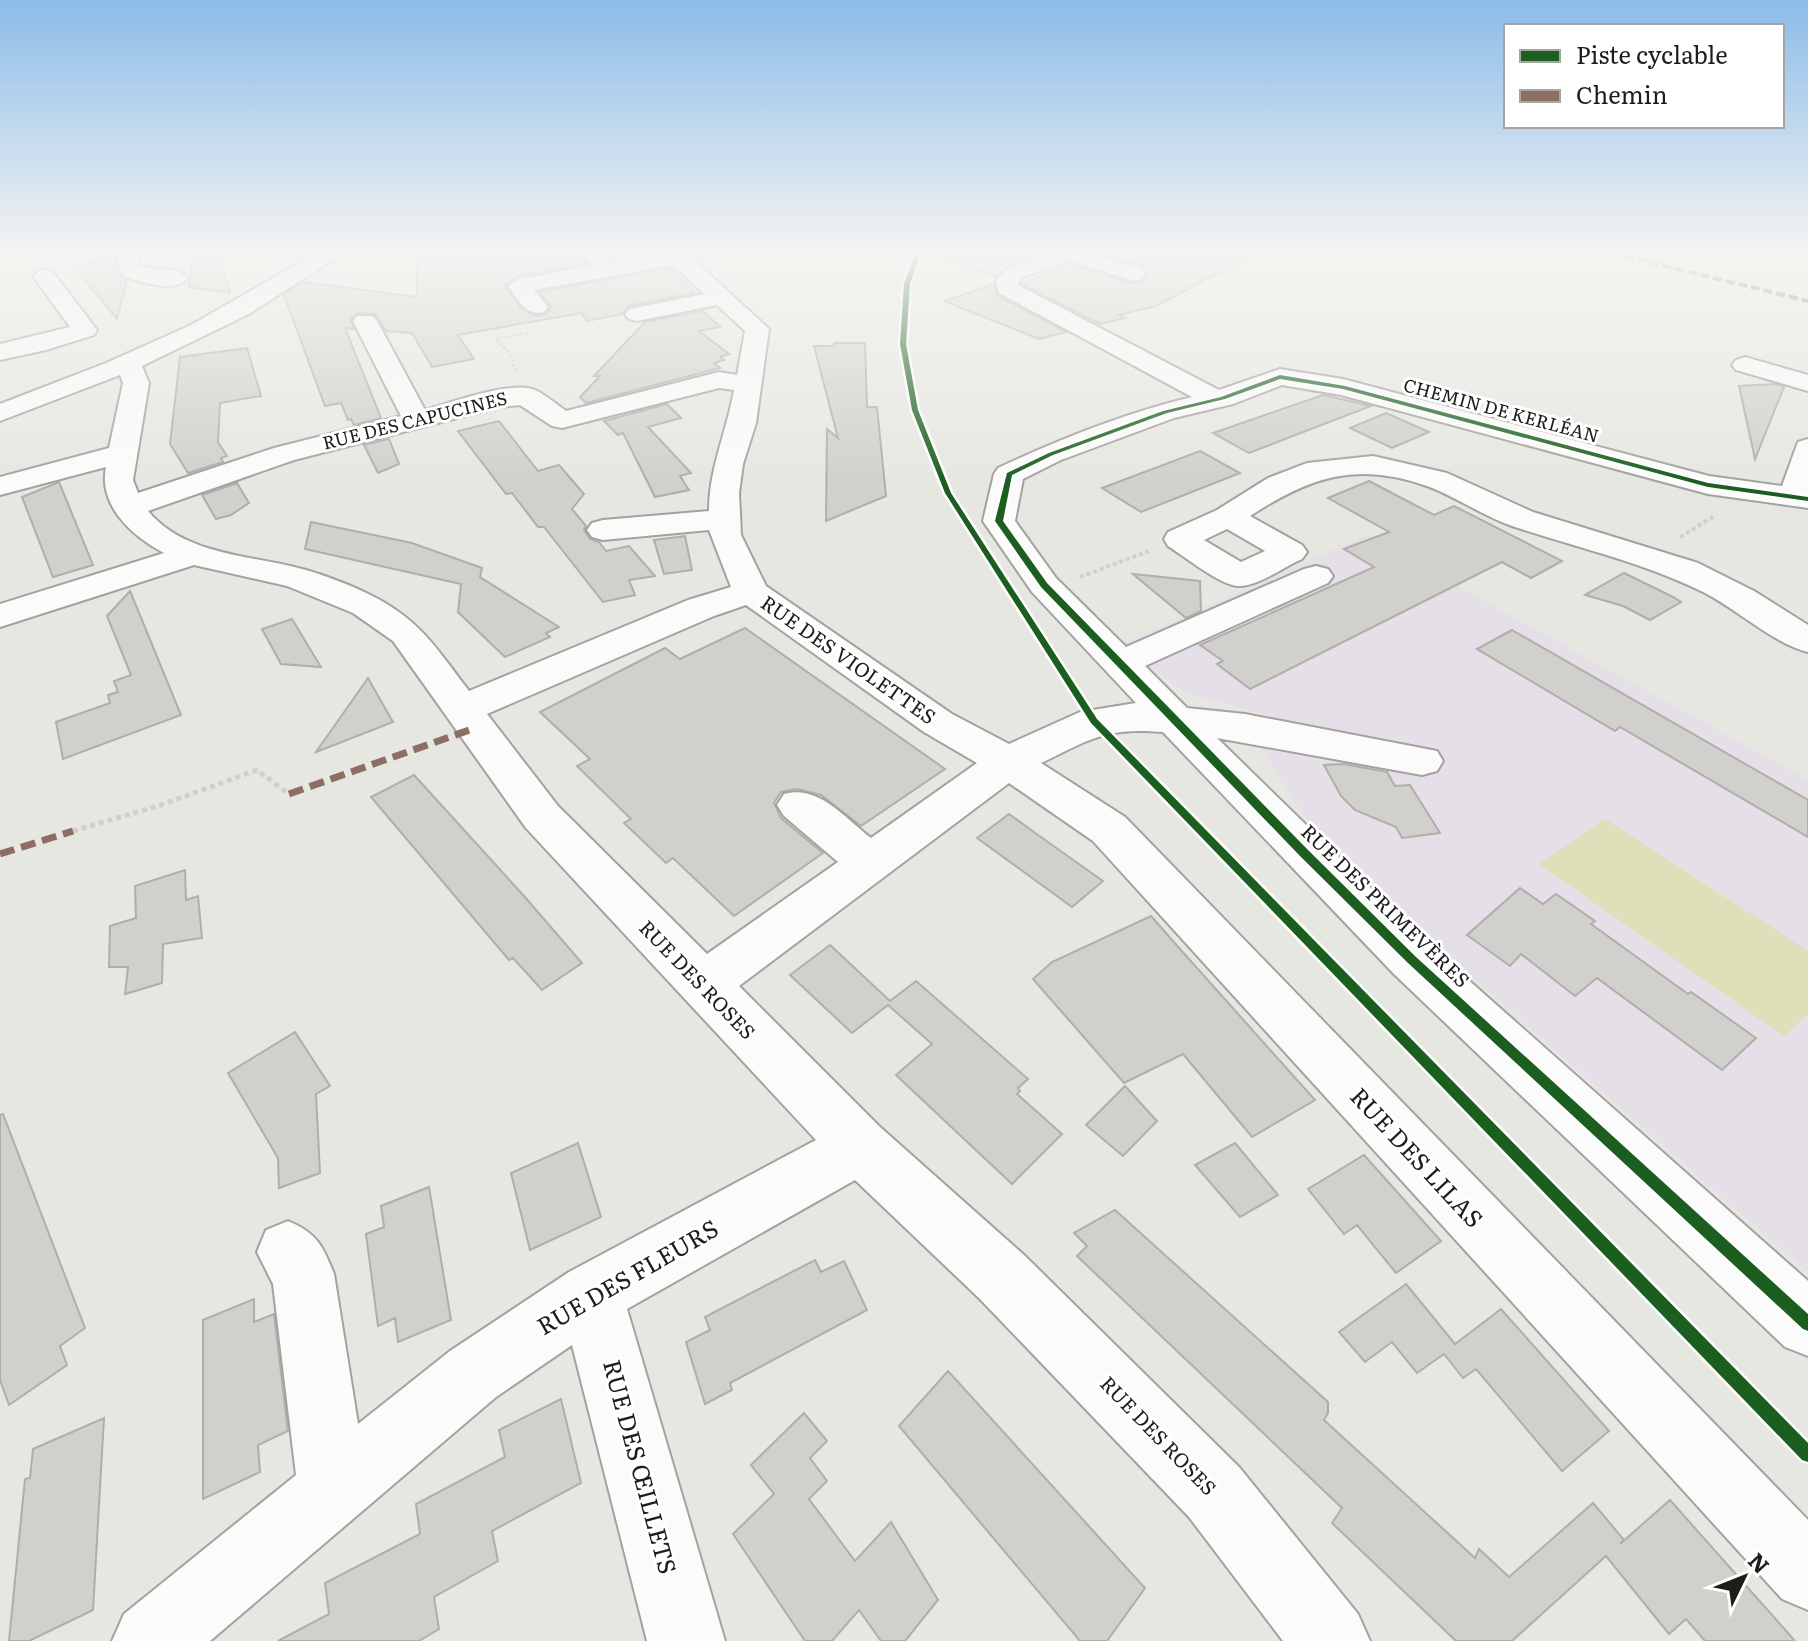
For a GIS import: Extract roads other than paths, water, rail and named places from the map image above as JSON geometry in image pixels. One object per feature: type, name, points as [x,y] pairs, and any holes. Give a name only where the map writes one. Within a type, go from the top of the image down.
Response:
[{"type":"street","points":[[0,352],[37,345],[85,330]]},
{"type":"street","points":[[0,413],[123,365],[197,330]]},
{"type":"street","points":[[369,330],[416,419]]},
{"type":"street","points":[[751,592],[725,535],[724,519],[728,464],[742,423],[757,330]]},
{"type":"street","points":[[1085,330],[1215,399]]},
{"type":"street","name":"RUE DES ROSES","points":[[123,365],[131,369],[136,383],[120,454],[118,480],[128,507],[148,532],[192,555],[297,578],[365,606],[406,633],[542,817],[860,1146],[1002,1277],[1214,1492],[1331,1641]]},
{"type":"street","points":[[1745,365],[1808,383]]},
{"type":"street","name":"CHEMIN DE KERLÉAN","points":[[1009,474],[1051,454],[1165,412],[1280,377],[1331,385],[1708,485],[1754,492],[1801,498],[1808,448]]},
{"type":"street","name":"RUE DES CAPUCINES","points":[[128,507],[284,454],[499,399],[525,396],[562,420],[719,380],[748,384]]},
{"type":"street","points":[[0,486],[120,454]]},
{"type":"street","points":[[1228,517],[1290,552],[1239,576],[1180,539],[1228,517],[1279,484],[1318,469],[1373,465],[1436,479],[1522,519],[1686,570],[1742,598],[1808,641]]},
{"type":"street","name":"RUE DES PRIMEVÈRES","points":[[1009,474],[999,521],[1048,590],[1412,960],[1808,1324]]},
{"type":"street","points":[[603,530],[724,519]]},
{"type":"street","points":[[0,616],[192,555]]},
{"type":"street","points":[[1136,657],[1316,576]]},
{"type":"street","name":"RUE DES VIOLETTES","points":[[462,709],[701,608],[751,592],[938,723],[1028,753]]},
{"type":"street","points":[[702,985],[1028,753],[1094,721],[1130,716],[1245,727],[1422,761]]},
{"type":"street","name":"RUE DES LILAS","points":[[1028,753],[1109,829],[1808,1573]]},
{"type":"street","points":[[799,805],[870,863]]},
{"type":"street","name":"RUE DES FLEURS","points":[[151,1641],[473,1374],[591,1294],[860,1146]]},
{"type":"street","points":[[288,1252],[303,1274],[333,1490]]},
{"type":"street","name":"RUE DES ŒILLETS","points":[[591,1294],[686,1641]]}]
